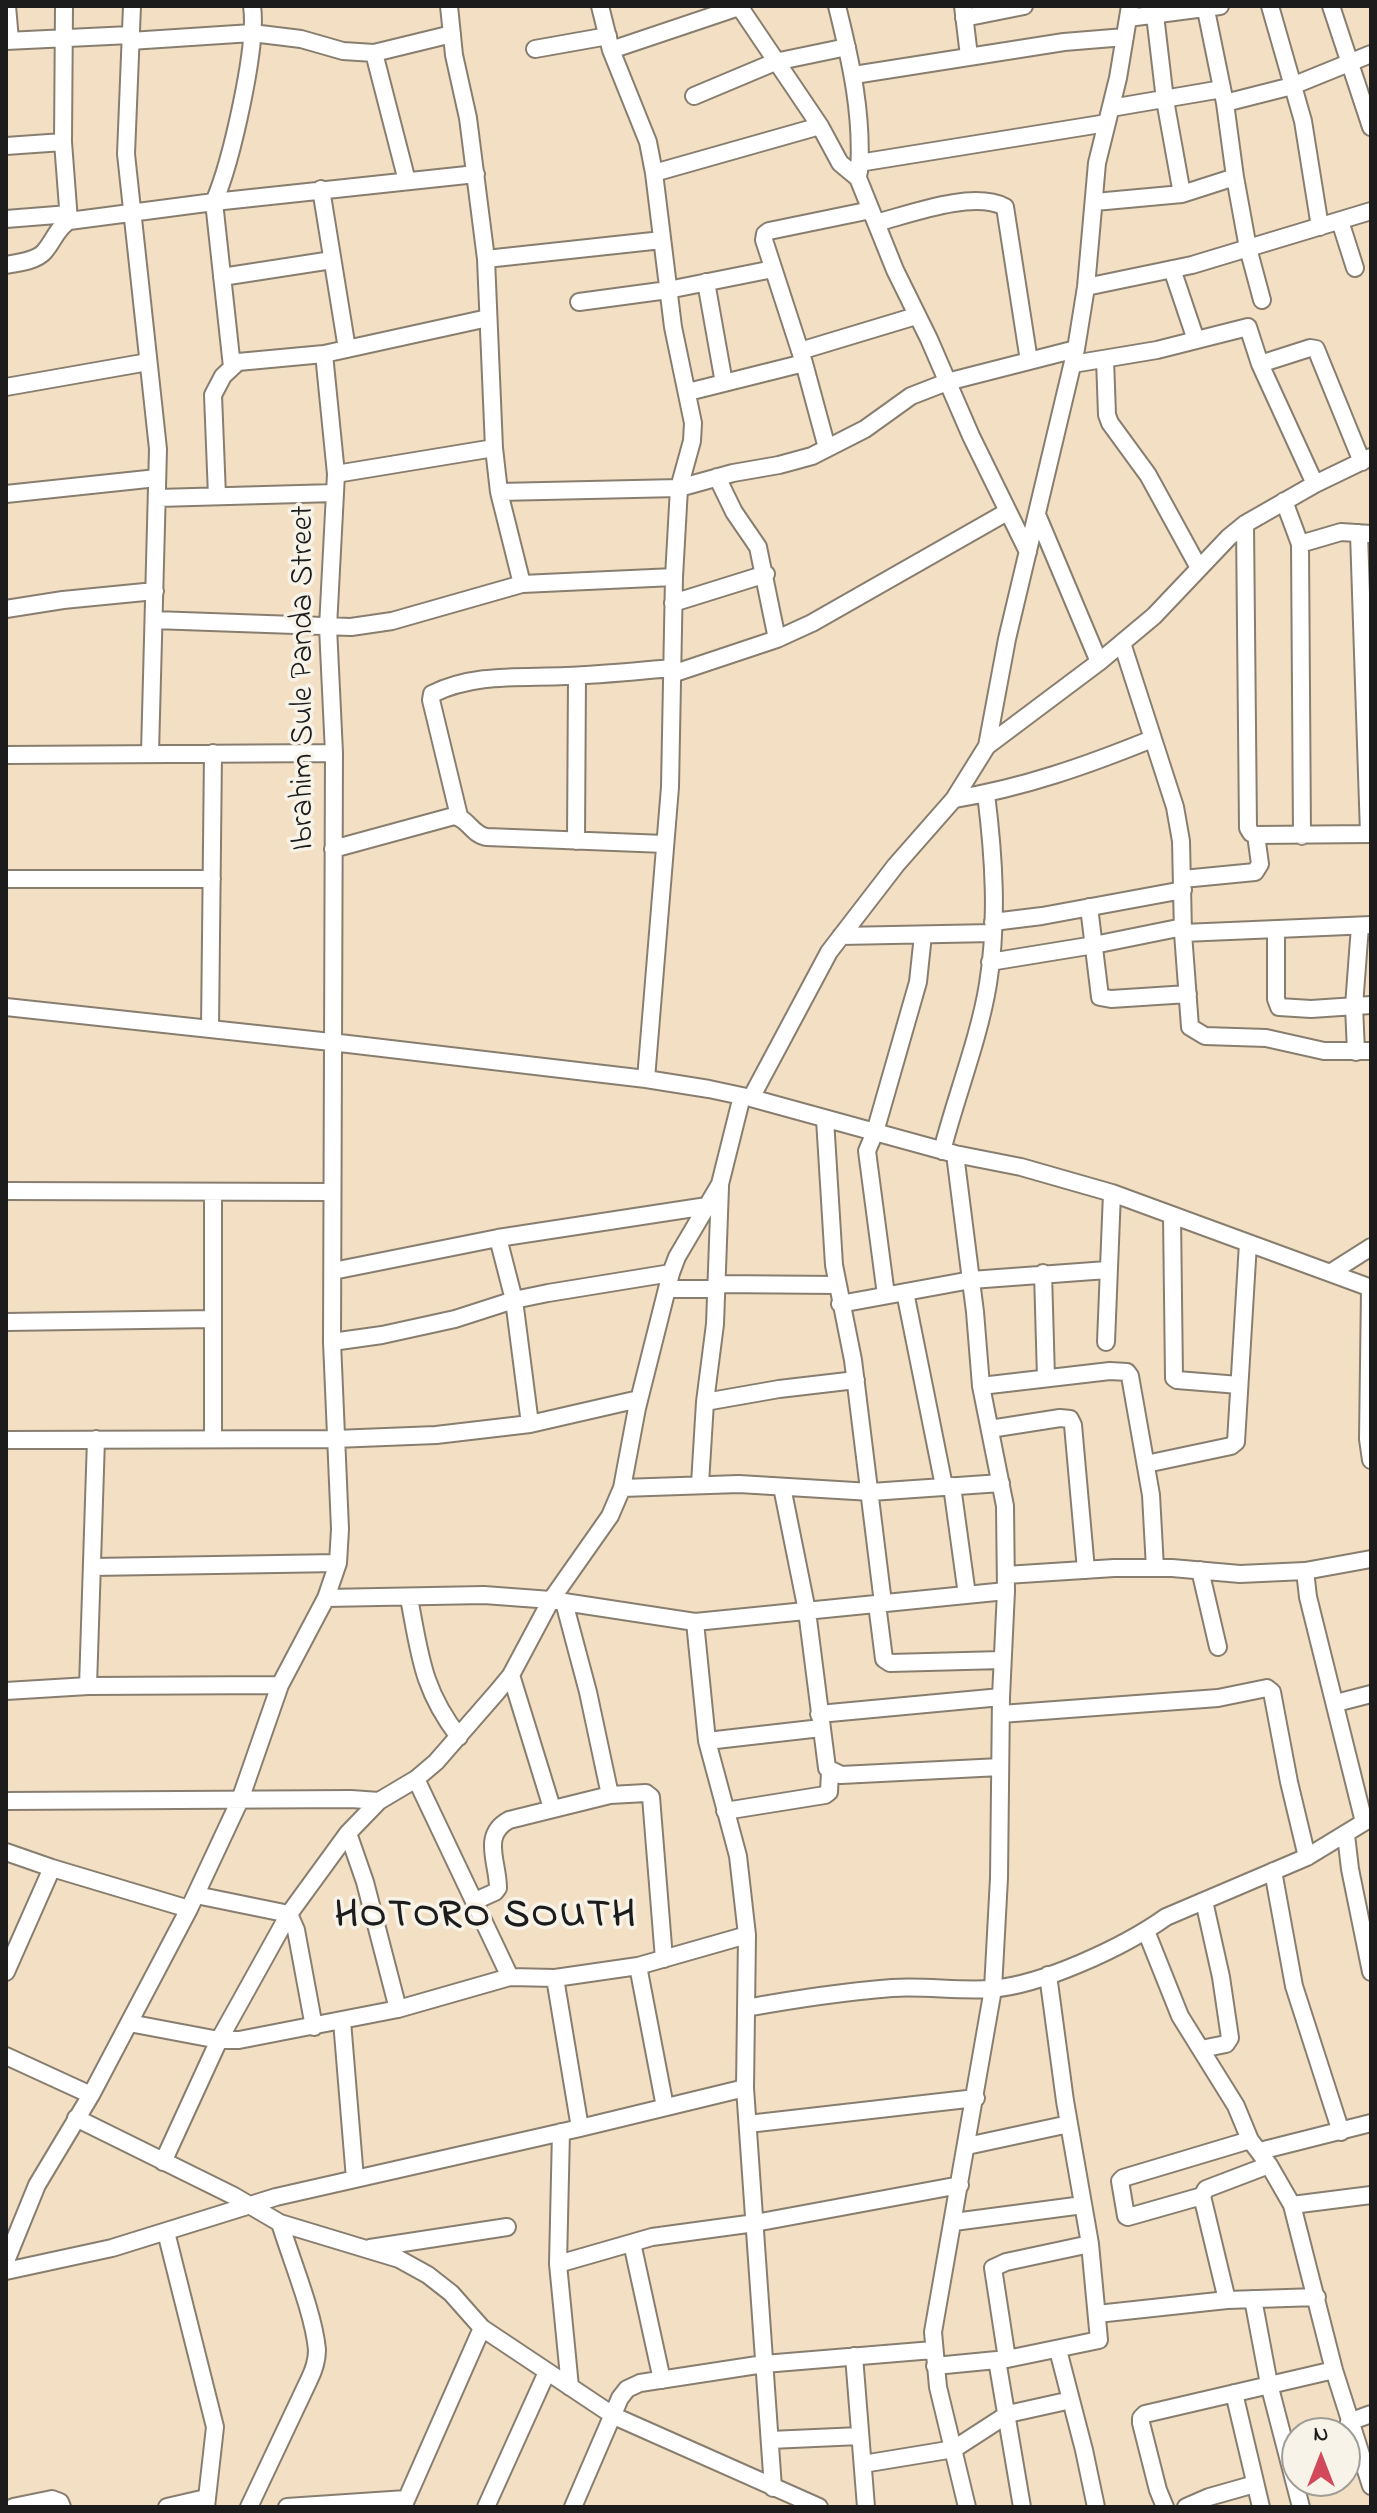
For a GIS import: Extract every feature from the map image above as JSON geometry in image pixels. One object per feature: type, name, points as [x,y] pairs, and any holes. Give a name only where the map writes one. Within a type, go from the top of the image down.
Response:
[{"type":"street","points":[[7,6],[8,40],[252,33],[301,39],[343,51],[374,53],[452,34]]},
{"type":"street","points":[[6,265],[38,257],[69,218],[63,142],[64,6]]},
{"type":"street","points":[[132,6],[125,137],[158,449],[150,753]]},
{"type":"street","points":[[232,367],[214,202],[225,171],[251,52],[252,6]]},
{"type":"street","points":[[449,6],[468,118],[486,259],[494,448],[499,492],[522,584]]},
{"type":"street","points":[[600,6],[610,43],[648,142],[673,327],[693,423],[692,441],[679,488],[673,603],[670,787],[646,1079]]},
{"type":"street","points":[[535,49],[610,43],[740,6],[820,126],[840,163],[859,171],[1165,100],[1292,86],[1371,54]]},
{"type":"street","points":[[841,6],[860,128],[859,171],[874,217],[916,316],[1028,552]]},
{"type":"street","points":[[969,56],[964,12],[1024,6]]},
{"type":"street","points":[[1270,6],[1303,121],[1320,227]]},
{"type":"street","points":[[1331,6],[1371,127]]},
{"type":"street","points":[[987,746],[1007,639],[1075,356],[1086,287],[1097,163],[1129,12],[1155,15],[1213,8],[1235,177],[1248,248],[1262,300]]},
{"type":"street","points":[[1155,15],[1165,100],[1182,194]]},
{"type":"street","points":[[854,75],[1064,42],[1125,37]]},
{"type":"street","points":[[694,96],[775,62],[847,47]]},
{"type":"street","points":[[374,53],[407,181]]},
{"type":"street","points":[[654,173],[820,126]]},
{"type":"street","points":[[6,146],[63,142]]},
{"type":"street","points":[[6,219],[133,214],[321,189],[476,174]]},
{"type":"street","points":[[1095,202],[1182,194],[1235,177]]},
{"type":"street","points":[[321,189],[347,349]]},
{"type":"street","points":[[827,448],[802,357],[764,240],[769,231],[943,205],[995,202],[1005,207],[1029,361]]},
{"type":"street","points":[[1086,287],[1172,269],[1371,211]]},
{"type":"street","points":[[1340,221],[1355,268]]},
{"type":"street","points":[[486,259],[662,240]]},
{"type":"street","points":[[222,277],[332,260]]},
{"type":"street","points":[[579,302],[668,290],[773,269]]},
{"type":"street","points":[[1172,269],[1196,340]]},
{"type":"street","points":[[706,282],[724,383]]},
{"type":"street","points":[[688,392],[802,357],[916,316]]},
{"type":"street","points":[[217,496],[213,395],[232,367],[242,362],[324,354],[488,318]]},
{"type":"street","points":[[499,492],[679,488],[812,456],[865,429],[911,396],[947,382],[1029,361],[1075,356],[1105,359],[1157,350],[1248,327],[1260,364],[1315,484]]},
{"type":"street","points":[[163,2162],[219,2040],[289,1914],[348,1833],[379,1801],[416,1779],[436,1762],[511,1675],[610,1516],[622,1488],[639,1399],[677,1257],[720,1184],[746,1097],[829,952],[896,865],[954,799],[987,746],[1099,662],[1154,616],[1245,524],[1315,484],[1369,459],[1316,349],[1310,348],[1260,364]]},
{"type":"street","points":[[324,354],[336,474]]},
{"type":"street","points":[[1105,359],[1110,423],[1148,475],[1199,568]]},
{"type":"street","points":[[7,384],[148,362]]},
{"type":"street","name":"Ibrahim Sule Panda Street","points":[[6,2261],[37,2185],[91,2095],[192,1902],[240,1800],[280,1685],[326,1598],[338,1563],[340,1529],[332,1342],[331,1192],[334,753],[328,627],[336,474],[494,448]]},
{"type":"street","points":[[717,477],[734,512],[758,547],[777,639]]},
{"type":"street","points":[[6,494],[157,478]]},
{"type":"street","points":[[158,498],[335,493]]},
{"type":"street","points":[[1284,501],[1300,544],[1302,836]]},
{"type":"street","points":[[665,844],[480,836],[459,816],[432,694],[467,681],[491,678],[672,671],[777,639],[812,623],[1007,512]]},
{"type":"street","points":[[1038,517],[1099,662]]},
{"type":"street","points":[[1245,524],[1248,828],[1256,835],[1370,834],[1365,533],[1341,532],[1300,544]]},
{"type":"street","points":[[673,603],[766,574]]},
{"type":"street","points":[[154,620],[351,627],[392,621],[522,584],[674,577]]},
{"type":"street","points":[[6,609],[155,591]]},
{"type":"street","points":[[990,962],[1183,930],[1365,926],[1354,1006],[1363,1052],[1324,1051],[1266,1038],[1198,1034],[1190,1027],[1183,930],[1181,841],[1175,807],[1122,643]]},
{"type":"street","points":[[576,841],[577,676]]},
{"type":"street","points":[[954,799],[986,794],[1090,764],[1152,739]]},
{"type":"street","points":[[210,1029],[213,753]]},
{"type":"street","points":[[6,755],[334,753]]},
{"type":"street","points":[[967,2507],[934,2358],[938,2295],[954,2222],[993,1989],[999,1878],[1005,1506],[981,1386],[971,1280],[948,1152],[990,962],[994,858],[986,794]]},
{"type":"street","points":[[333,849],[459,816]]},
{"type":"street","points":[[841,936],[923,935],[993,928],[1183,884],[1255,872],[1260,864],[1256,835]]},
{"type":"street","points":[[6,879],[212,879]]},
{"type":"street","points":[[1089,907],[1100,997],[1188,994]]},
{"type":"street","points":[[1276,929],[1276,999],[1279,1007],[1311,1009],[1371,1005]]},
{"type":"street","points":[[886,1295],[867,1151],[918,982],[923,935]]},
{"type":"street","points":[[6,1007],[646,1079],[746,1097],[1112,1193],[1370,1288],[1368,1439],[1371,1460]]},
{"type":"street","points":[[825,1119],[834,1265],[856,1380],[871,1492],[884,1659],[890,1663],[1002,1660]]},
{"type":"street","points":[[700,1484],[705,1402],[715,1324],[720,1184]]},
{"type":"street","points":[[6,1191],[331,1192]]},
{"type":"street","points":[[213,1192],[213,1439]]},
{"type":"street","points":[[1106,1342],[1112,1193]]},
{"type":"street","points":[[333,1271],[498,1238],[707,1206]]},
{"type":"street","points":[[1172,1215],[1174,1378],[1239,1385]]},
{"type":"street","points":[[498,1238],[514,1300],[530,1424]]},
{"type":"street","points":[[1146,1464],[1185,1458],[1235,1444],[1248,1243]]},
{"type":"street","points":[[1330,1273],[1371,1247]]},
{"type":"street","points":[[840,1304],[971,1280],[1107,1270]]},
{"type":"street","points":[[1043,1273],[1046,1378]]},
{"type":"street","points":[[332,1342],[455,1319],[514,1300],[669,1281],[716,1287],[838,1285]]},
{"type":"street","points":[[905,1292],[948,1486],[967,1595]]},
{"type":"street","points":[[6,1322],[213,1319]]},
{"type":"street","points":[[981,1386],[1110,1371],[1127,1372],[1151,1495],[1155,1568]]},
{"type":"street","points":[[705,1402],[856,1380]]},
{"type":"street","points":[[6,1440],[335,1439],[436,1435],[530,1424],[639,1399]]},
{"type":"street","points":[[990,1429],[1070,1419],[1086,1570]]},
{"type":"street","points":[[88,1686],[96,1439]]},
{"type":"street","points":[[622,1488],[700,1484],[871,1492],[1001,1483]]},
{"type":"street","points":[[725,1811],[829,1792],[830,1772],[820,1721],[807,1611],[782,1487]]},
{"type":"street","points":[[326,1598],[484,1595],[557,1601],[695,1622],[967,1595],[1006,1583],[1086,1570],[1155,1568],[1240,1574],[1305,1571],[1371,1559]]},
{"type":"street","points":[[93,1567],[338,1563]]},
{"type":"street","points":[[1200,1570],[1218,1647]]},
{"type":"street","points":[[746,2008],[817,1995],[895,1988],[993,1989],[1048,1975],[1146,1931],[1166,1917],[1307,1857],[1367,1820],[1308,1597],[1305,1571]]},
{"type":"street","points":[[409,1598],[423,1672],[440,1712],[459,1737]]},
{"type":"street","points":[[557,1601],[588,1692],[610,1795]]},
{"type":"street","points":[[695,1622],[707,1741],[738,1856],[747,1935],[745,2088],[773,2488]]},
{"type":"street","points":[[511,1675],[552,1808]]},
{"type":"street","points":[[6,1691],[88,1686],[280,1685]]},
{"type":"street","points":[[1001,1714],[1218,1698],[1267,1688],[1272,1692],[1307,1857]]},
{"type":"street","points":[[1336,1703],[1371,1694]]},
{"type":"street","points":[[707,1741],[820,1721],[1001,1697]]},
{"type":"street","points":[[830,1772],[841,1775],[1000,1767]]},
{"type":"street","points":[[416,1779],[510,1977]]},
{"type":"street","points":[[475,1901],[498,1888],[492,1836],[498,1825],[552,1808],[610,1795],[646,1793],[651,1797],[664,1959]]},
{"type":"street","points":[[6,1801],[379,1801]]},
{"type":"street","points":[[348,1833],[365,1882],[398,2009]]},
{"type":"street","points":[[1346,1835],[1371,1972]]},
{"type":"street","points":[[6,1852],[52,1868],[192,1902],[289,1914]]},
{"type":"street","points":[[6,1972],[52,1868]]},
{"type":"street","points":[[1273,1871],[1294,1986],[1341,2132]]},
{"type":"street","points":[[1201,2049],[1226,2044],[1230,2038],[1221,1977],[1204,1901]]},
{"type":"street","points":[[289,1914],[296,1930],[314,2027]]},
{"type":"street","points":[[1146,1931],[1180,2016],[1292,2205],[1346,2417]]},
{"type":"street","points":[[129,2023],[219,2040],[239,2040],[398,2009],[510,1977],[555,1978],[638,1966],[747,1935]]},
{"type":"street","points":[[638,1966],[665,2107]]},
{"type":"street","points":[[573,2507],[620,2398],[627,2389],[640,2383],[764,2364],[854,2356],[1002,2360],[1099,2340],[1090,2244],[1048,1975]]},
{"type":"street","points":[[555,1978],[580,2128]]},
{"type":"street","points":[[342,2021],[355,2179]]},
{"type":"street","points":[[6,2056],[91,2095]]},
{"type":"street","points":[[6,2271],[112,2248],[276,2197],[745,2088]]},
{"type":"street","points":[[748,2124],[976,2098]]},
{"type":"street","points":[[76,2118],[234,2196],[280,2223],[399,2259],[428,2275],[451,2293],[482,2328],[614,2416],[819,2507]]},
{"type":"street","points":[[1202,2196],[1128,2217],[1120,2181],[1260,2152],[1371,2123]]},
{"type":"street","points":[[967,2146],[1069,2124]]},
{"type":"street","points":[[561,2132],[558,2264],[570,2387]]},
{"type":"street","points":[[1227,2300],[1202,2196],[1206,2189],[1260,2152]]},
{"type":"street","points":[[558,2264],[632,2243],[708,2228],[755,2223],[960,2185]]},
{"type":"street","points":[[1292,2205],[1371,2195]]},
{"type":"street","points":[[954,2222],[1083,2205]]},
{"type":"street","points":[[249,2507],[315,2367],[317,2352],[280,2223]]},
{"type":"street","points":[[368,2248],[507,2227]]},
{"type":"street","points":[[166,2232],[215,2427],[206,2503],[167,2507]]},
{"type":"street","points":[[632,2243],[662,2380]]},
{"type":"street","points":[[1022,2507],[1008,2414],[993,2268],[1006,2262],[1090,2244]]},
{"type":"street","points":[[1097,2314],[1227,2300],[1317,2297]]},
{"type":"street","points":[[1253,2299],[1269,2384],[1281,2419]]},
{"type":"street","points":[[287,2507],[404,2503],[482,2328]]},
{"type":"street","points":[[1058,2350],[1096,2507]]},
{"type":"street","points":[[854,2356],[866,2507]]},
{"type":"street","points":[[1165,2507],[1141,2418],[1145,2414],[1334,2370]]},
{"type":"street","points":[[486,2507],[547,2372]]},
{"type":"street","points":[[1234,2393],[1261,2507]]},
{"type":"street","points":[[863,2464],[954,2449],[1008,2414],[1071,2400]]},
{"type":"street","points":[[770,2440],[860,2436]]},
{"type":"street","points":[[1361,2461],[1371,2486]]},
{"type":"street","points":[[1186,2507],[1255,2484]]},
{"type":"street","points":[[13,2507],[52,2499],[60,2502],[62,2507]]},
{"type":"district","name":"HOTORO SOUTH","points":[[486,1918]]}]
